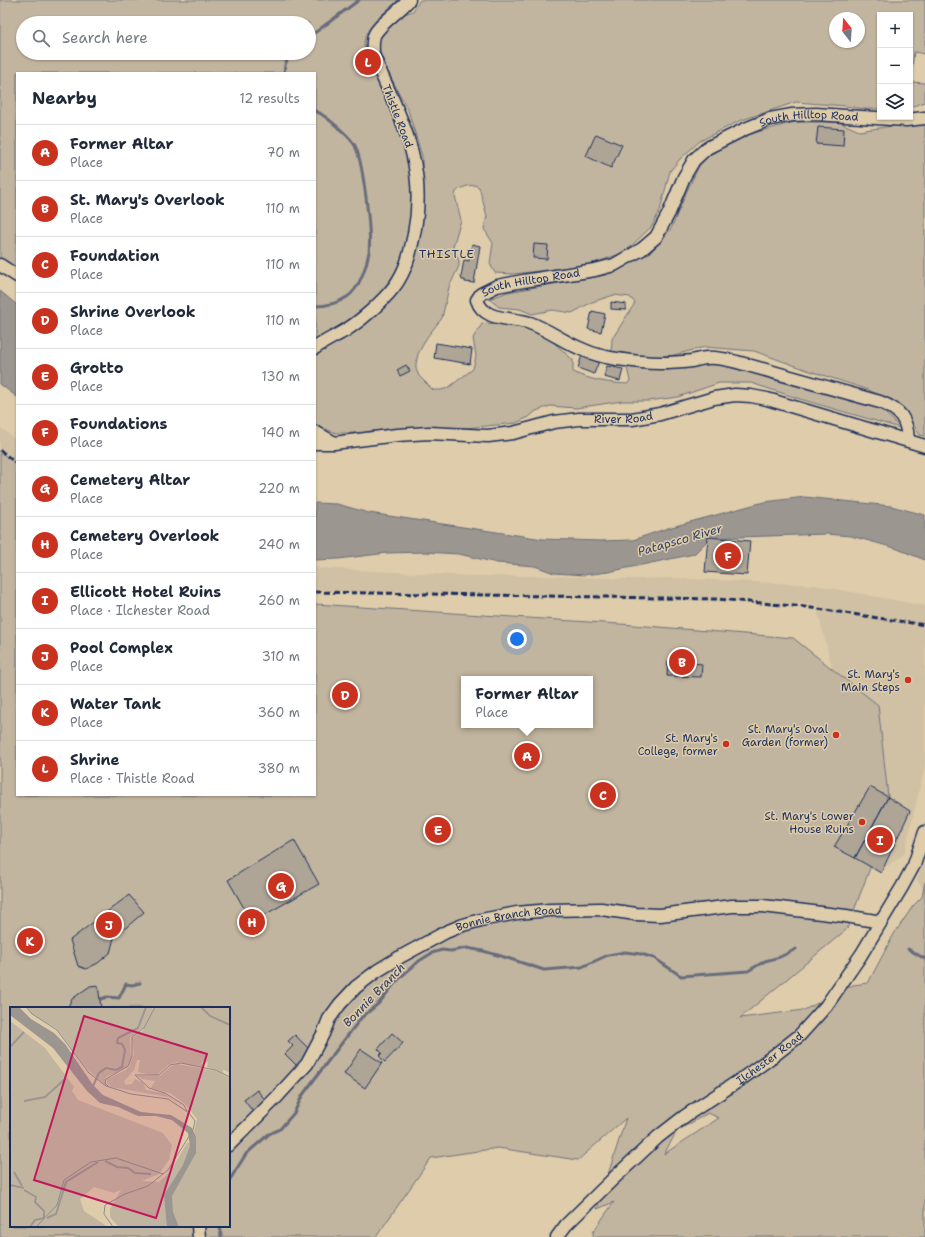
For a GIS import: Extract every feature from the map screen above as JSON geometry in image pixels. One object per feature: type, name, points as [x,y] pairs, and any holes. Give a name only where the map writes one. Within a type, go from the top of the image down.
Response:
[{"type":"street","name":"Thistle Road","points":[[316,347],[348,329],[380,302],[394,287],[404,271],[411,251],[416,224],[418,199],[417,173],[410,144],[400,116],[373,55],[372,45],[374,35],[379,28],[409,0]]},
{"type":"street","name":"South Hilltop Road","points":[[908,440],[905,421],[901,414],[890,406],[880,402],[737,362],[721,359],[706,358],[658,364],[602,356],[585,351],[529,323],[498,318],[488,314],[482,310],[477,300],[481,294],[497,286],[595,270],[614,264],[642,249],[656,237],[669,213],[684,177],[694,160],[707,148],[745,129],[770,119],[792,115],[823,114],[906,120],[925,118]]},
{"type":"street","points":[[0,265],[16,275]]},
{"type":"street","name":"River Road","points":[[316,443],[429,433],[488,436],[513,432],[554,422],[579,419],[632,419],[660,414],[714,398],[735,395],[767,399],[925,446]]},
{"type":"street","points":[[316,433],[334,442]]},
{"type":"street","name":"Ilchester Road","points":[[557,1237],[566,1225],[658,1137],[685,1116],[740,1080],[799,1036],[826,1006],[861,955],[914,865],[925,832]]},
{"type":"street","name":"Bonnie Branch Road","points":[[230,1144],[276,1098],[307,1064],[329,1019],[340,1004],[356,988],[377,971],[400,957],[446,932],[463,925],[496,917],[550,910],[601,909],[636,914],[660,915],[732,906],[762,906],[846,916],[880,922]]},
{"type":"street","points":[[198,1227],[199,1237]]},
{"type":"shaded area","points":[[0,0],[398,0],[372,25],[365,37],[364,48],[368,62],[395,116],[405,146],[413,190],[412,209],[407,241],[395,272],[374,299],[356,314],[316,340],[316,72],[16,72],[16,269],[0,259]]},
{"type":"shaded area","points":[[420,0],[925,0],[925,54],[914,52],[913,60],[913,12],[877,12],[877,109],[796,102],[739,121],[700,141],[681,158],[670,171],[660,210],[652,226],[625,252],[589,265],[513,274],[495,273],[490,264],[493,243],[484,229],[487,216],[479,187],[474,185],[459,189],[455,196],[461,220],[453,246],[459,261],[459,266],[449,287],[442,318],[427,337],[418,354],[416,364],[416,369],[419,376],[433,390],[448,388],[473,369],[476,356],[473,338],[482,324],[487,323],[527,328],[551,340],[573,360],[573,372],[593,379],[627,384],[630,381],[627,368],[631,367],[667,370],[717,362],[879,408],[900,428],[751,383],[719,383],[678,397],[648,401],[622,401],[576,408],[550,406],[536,411],[529,417],[516,423],[466,428],[420,427],[359,433],[336,433],[316,425],[316,350],[406,280],[418,246],[423,217],[422,156],[408,110],[387,70],[379,50],[380,34],[405,14],[413,11]]},
{"type":"shaded area","points":[[913,82],[925,83],[925,102],[913,106]]},
{"type":"shaded area","points":[[925,121],[925,436],[920,435],[905,412],[889,399],[866,389],[754,351],[705,347],[662,358],[611,356],[612,339],[635,303],[630,297],[614,295],[592,302],[572,313],[553,310],[532,314],[520,309],[499,307],[489,299],[508,292],[605,275],[651,252],[671,229],[699,166],[711,154],[746,135],[795,122],[839,122],[859,131]]},
{"type":"shaded area","points":[[0,427],[16,440],[16,463],[0,452]]},
{"type":"shaded area","points":[[0,452],[16,463],[16,796],[316,796],[316,604],[634,625],[793,638],[878,705],[890,815],[847,929],[740,1018],[804,1010],[853,985],[868,983],[894,934],[913,906],[922,897],[925,882],[925,1237],[593,1237],[593,1232],[614,1202],[597,1209],[626,1118],[578,1160],[498,1148],[431,1158],[376,1237],[0,1237]],"holes":[[[708,1113],[719,1118],[664,1154],[677,1131]]]},
{"type":"shaded area","points":[[316,568],[472,576],[544,576],[632,579],[674,578],[814,585],[925,606],[925,766],[904,854],[883,869],[816,604],[344,592],[316,589]]},
{"type":"shaded area","points":[[925,860],[925,893],[917,879]]},
{"type":"water","points":[[0,291],[16,304],[16,396],[0,384]]},
{"type":"water","name":"Patapsco River","points":[[805,497],[891,506],[925,515],[925,560],[895,548],[851,536],[826,534],[710,538],[694,554],[608,572],[584,575],[554,573],[535,566],[497,563],[459,554],[425,552],[387,553],[316,560],[316,503],[337,504],[369,513],[543,539],[599,541],[633,540],[668,528],[764,502]]},
{"type":"building","points":[[818,127],[844,129],[843,146],[816,144]]},
{"type":"building","points":[[596,134],[622,145],[611,168],[586,156]]},
{"type":"building","points":[[472,244],[480,246],[474,283],[465,282],[465,280],[462,280],[461,277],[464,260],[469,261]]},
{"type":"building","points":[[534,244],[548,245],[547,259],[533,258]]},
{"type":"building","points":[[611,302],[626,304],[626,310],[611,309]]},
{"type":"building","points":[[592,311],[605,314],[601,332],[588,329]]},
{"type":"building","points":[[436,343],[472,349],[470,364],[434,358]]},
{"type":"building","points":[[582,355],[599,361],[594,374],[578,368]]},
{"type":"building","points":[[406,365],[410,371],[400,376],[397,370]]},
{"type":"building","points":[[607,366],[623,369],[620,381],[604,377]]},
{"type":"building","points":[[708,537],[750,541],[747,575],[705,572]]},
{"type":"building","points":[[668,661],[702,664],[701,677],[667,676]]},
{"type":"building","name":"St. Mary's Lower House Ruins","points":[[870,787],[888,797],[855,858],[834,847]]},
{"type":"building","points":[[592,793],[614,793],[612,798],[592,798]]},
{"type":"building","points":[[888,797],[910,811],[881,873],[855,858]]},
{"type":"building","points":[[294,840],[319,884],[252,922],[228,880]]},
{"type":"building","points":[[129,895],[144,912],[114,938],[110,953],[98,963],[86,969],[78,966],[70,940]]},
{"type":"building","points":[[26,931],[34,931],[39,936],[37,947],[34,949],[26,949],[21,944],[21,936]]},
{"type":"building","points":[[98,985],[101,1007],[68,1007],[72,999],[90,986]]},
{"type":"building","points":[[392,1033],[403,1043],[385,1062],[379,1056],[382,1053],[378,1049]]},
{"type":"building","points":[[295,1035],[311,1051],[297,1066],[285,1054],[293,1046],[288,1041]]},
{"type":"building","points":[[361,1049],[382,1063],[365,1088],[344,1074]]},
{"type":"building","points":[[257,1090],[267,1102],[254,1113],[244,1100]]},
{"type":"waterway","points":[[316,32],[359,0]]},
{"type":"waterway","points":[[284,72],[287,60]]},
{"type":"waterway","points":[[316,112],[330,120],[354,144],[360,162],[364,185],[370,238],[366,264],[362,277],[355,289],[351,294],[340,301],[327,305],[316,306]]},
{"type":"waterway","name":"Bonnie Branch","points":[[230,1179],[246,1154],[269,1134],[280,1129],[294,1113],[302,1096],[361,1018],[379,1003],[404,974],[419,961],[432,953],[442,950],[451,951],[467,948],[501,956],[544,970],[582,967],[608,955],[625,952],[641,954],[654,958],[681,976],[748,971],[765,961],[780,957],[796,949]]},
{"type":"waterway","points":[[908,949],[925,959]]},
{"type":"waterway","points":[[97,1000],[107,997],[119,998],[126,984],[132,985],[140,983]]},
{"type":"waterway","name":"Bonnie Branch","points":[[220,1227],[221,1237]]},
{"type":"railway","points":[[0,450],[16,463]]},
{"type":"railway","points":[[316,592],[717,599],[805,607],[925,625]]},
{"type":"place","name":"Shrine","points":[[368,62]]},
{"type":"place","name":"Foundations","points":[[728,556]]},
{"type":"place","name":"St. Mary's Overlook","points":[[682,662]]},
{"type":"place","name":"St. Mary's Main Steps","points":[[908,680]]},
{"type":"place","name":"Shrine Overlook","points":[[345,695]]},
{"type":"place","name":"St. Mary's Oval Garden (former)","points":[[836,735]]},
{"type":"place","name":"St. Mary's College, former","points":[[726,744]]},
{"type":"place","name":"Former Altar","points":[[527,756]]},
{"type":"place","name":"Foundation","points":[[603,795]]},
{"type":"place","name":"St. Mary's Lower House Ruins","points":[[862,822]]},
{"type":"place","name":"Grotto","points":[[438,830]]},
{"type":"place","name":"Ellicott Hotel Ruins","points":[[880,840]]},
{"type":"place","name":"Cemetery Altar","points":[[281,886]]},
{"type":"place","name":"Cemetery Overlook","points":[[252,922]]},
{"type":"place","name":"Pool Complex","points":[[109,925]]},
{"type":"place","name":"Water Tank","points":[[30,941]]},
{"type":"district","name":"THISTLE","points":[[447,254]]}]
